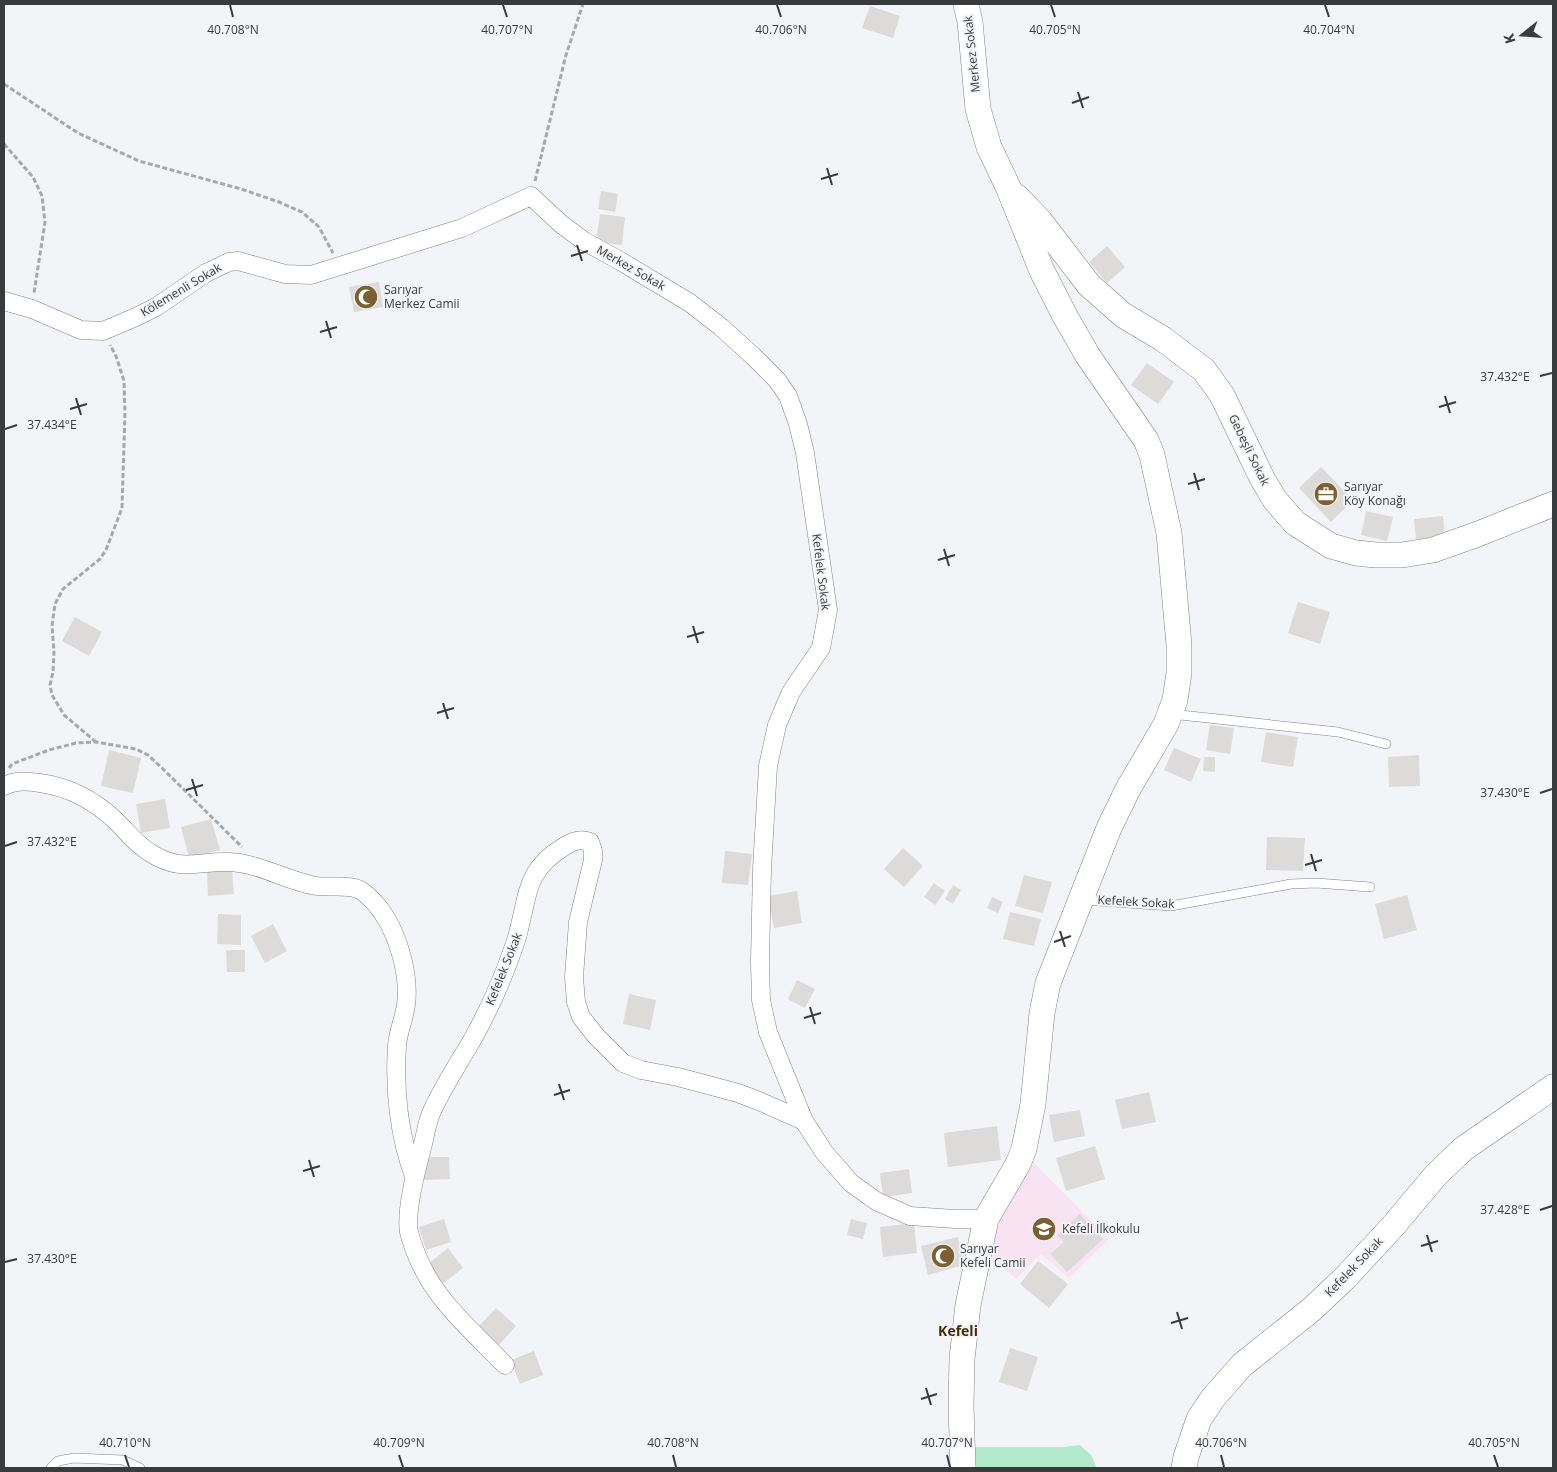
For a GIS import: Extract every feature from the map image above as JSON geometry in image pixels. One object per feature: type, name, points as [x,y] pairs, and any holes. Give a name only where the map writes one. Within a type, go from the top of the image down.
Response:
[{"type":"street","name":"Merkez Sokak","points":[[966,4],[970,22],[978,109],[990,147],[1009,188]]},
{"type":"street","name":"Gebeşli Sokak","points":[[1009,188],[1040,221],[1089,285],[1122,316],[1163,339],[1204,370],[1222,395],[1262,478],[1275,500],[1295,523],[1331,546],[1356,554],[1402,555],[1425,551],[1478,534],[1553,504]]},
{"type":"street","name":"Kefelek Sokak","points":[[960,1465],[962,1359],[968,1305],[986,1219],[1018,1164],[1024,1149],[1033,1104],[1042,1013],[1048,983],[1109,828],[1170,714],[1175,700],[1179,673],[1179,645],[1169,534],[1152,455],[1146,440],[1088,356],[1065,316],[1042,271],[1009,188]]},
{"type":"street","name":"Kölemenli Sokak","points":[[4,301],[32,309],[81,330],[103,331],[143,314],[176,295],[206,273],[229,262],[238,261],[285,274],[311,275],[462,228],[530,196]]},
{"type":"street","name":"Merkez Sokak","points":[[530,196],[561,224],[584,241],[697,308],[754,356],[777,380],[788,396]]},
{"type":"street","name":"Kefelek Sokak","points":[[788,396],[806,453],[828,610],[821,648],[791,692],[777,726],[768,766],[762,870],[760,962],[761,1000],[768,1032],[804,1121],[824,1152],[851,1183],[876,1202],[910,1216],[986,1219]]},
{"type":"street","points":[[4,786],[13,781],[27,781],[55,785],[78,794],[101,807],[147,851],[160,859],[177,865],[228,862],[244,864],[315,886],[358,889],[369,897],[390,927],[398,944],[407,984],[406,1007],[397,1044],[397,1074],[401,1125],[408,1161],[414,1176]]},
{"type":"street","name":"Kefelek Sokak","points":[[505,1365],[444,1300],[428,1278],[416,1253],[409,1231],[409,1213],[414,1176],[431,1112],[472,1040],[506,969],[520,933],[528,886],[534,874],[553,853],[572,841],[584,840],[590,842],[593,850],[593,860],[578,922],[574,977],[576,1002],[581,1017],[609,1051],[623,1063],[641,1070],[678,1077],[738,1093],[804,1121]]},
{"type":"street","name":"Kefelek Sokak","points":[[1184,1468],[1186,1457],[1200,1419],[1212,1398],[1242,1365],[1311,1310],[1344,1279],[1394,1225],[1435,1176],[1464,1149],[1553,1088]]},
{"type":"lane","points":[[1170,714],[1338,732],[1386,744]]},
{"type":"lane","name":"Kefelek Sokak","points":[[1081,899],[1171,906],[1291,884],[1316,883],[1370,887]]},
{"type":"lane","points":[[51,1468],[58,1461],[74,1458],[123,1460],[140,1468]]},
{"type":"path","points":[[530,196],[566,55],[583,4]]},
{"type":"path","points":[[4,84],[78,132],[139,161],[241,189],[302,212],[318,227],[341,267]]},
{"type":"path","points":[[4,144],[33,177],[42,196],[45,222],[32,309]]},
{"type":"path","points":[[96,742],[64,715],[52,695],[50,686],[54,658],[52,626],[55,604],[63,589],[100,559],[106,550],[122,508],[124,381],[116,356],[103,331]]},
{"type":"path","points":[[4,774],[12,764],[49,750],[76,743],[96,742],[136,749],[148,755],[263,870]]},
{"type":"shaded area","name":"Kefeli İlkokulu","points":[[1033,1162],[1109,1239],[1069,1278],[1041,1254],[1016,1279],[986,1253],[992,1219],[1025,1164]]},
{"type":"green space","points":[[1080,1445],[1091,1455],[1097,1468],[970,1468],[970,1447],[1064,1447]]},
{"type":"building","points":[[870,6],[900,16],[893,38],[862,28]]},
{"type":"building","points":[[601,191],[618,194],[615,212],[598,209]]},
{"type":"building","points":[[600,214],[625,217],[622,245],[596,242]]},
{"type":"building","points":[[1107,246],[1125,267],[1107,283],[1089,262]]},
{"type":"building","name":"Sarıyar Merkez Camii","points":[[379,282],[383,307],[354,312],[349,287]]},
{"type":"building","points":[[1147,363],[1174,382],[1158,404],[1131,385]]},
{"type":"building","name":"Sarıyar Köy Konağı","points":[[1321,467],[1353,500],[1331,522],[1299,488]]},
{"type":"building","points":[[1366,511],[1393,517],[1387,541],[1361,535]]},
{"type":"building","points":[[1443,516],[1445,537],[1416,539],[1414,519]]},
{"type":"building","points":[[1298,602],[1330,612],[1320,644],[1288,633]]},
{"type":"building","points":[[75,617],[102,632],[89,656],[62,641]]},
{"type":"building","points":[[1210,725],[1234,728],[1230,754],[1206,750]]},
{"type":"building","points":[[1266,732],[1298,737],[1293,767],[1261,762]]},
{"type":"building","points":[[1174,748],[1201,759],[1191,782],[1164,770]]},
{"type":"building","points":[[109,750],[141,758],[133,793],[101,786]]},
{"type":"building","points":[[1419,755],[1420,786],[1389,787],[1388,757]]},
{"type":"building","points":[[1204,757],[1215,757],[1215,772],[1203,771]]},
{"type":"building","points":[[165,799],[170,828],[141,833],[136,804]]},
{"type":"building","points":[[211,819],[220,850],[189,858],[181,827]]},
{"type":"building","points":[[1267,837],[1305,838],[1303,871],[1266,870]]},
{"type":"building","points":[[903,848],[923,866],[904,887],[884,869]]},
{"type":"building","points":[[725,851],[752,854],[748,885],[722,883]]},
{"type":"building","points":[[232,869],[234,894],[208,896],[207,871]]},
{"type":"building","points":[[1024,875],[1052,882],[1043,913],[1015,906]]},
{"type":"building","points":[[934,883],[945,891],[935,905],[924,897]]},
{"type":"building","points":[[953,885],[961,890],[953,904],[945,899]]},
{"type":"building","points":[[797,891],[802,923],[774,928],[768,896]]},
{"type":"building","points":[[1407,895],[1417,930],[1384,939],[1375,904]]},
{"type":"building","points":[[992,897],[1003,902],[998,913],[987,908]]},
{"type":"building","points":[[1010,912],[1041,919],[1034,946],[1003,939]]},
{"type":"building","points":[[218,914],[241,915],[241,945],[217,944]]},
{"type":"building","points":[[273,924],[287,951],[265,963],[251,936]]},
{"type":"building","points":[[226,950],[245,950],[245,972],[227,972]]},
{"type":"building","points":[[797,980],[815,989],[805,1008],[788,999]]},
{"type":"building","points":[[629,994],[656,1000],[650,1030],[623,1024]]},
{"type":"building","points":[[1149,1092],[1156,1122],[1122,1129],[1115,1100]]},
{"type":"building","points":[[1080,1110],[1085,1136],[1054,1142],[1049,1115]]},
{"type":"building","points":[[997,1126],[1001,1160],[948,1167],[944,1133]]},
{"type":"building","points":[[1095,1146],[1105,1179],[1066,1191],[1056,1158]]},
{"type":"building","points":[[424,1157],[449,1157],[450,1179],[424,1180]]},
{"type":"building","points":[[909,1169],[912,1193],[883,1197],[880,1173]]},
{"type":"building","points":[[1080,1214],[1103,1239],[1067,1272],[1050,1254],[1064,1242],[1057,1235]]},
{"type":"building","points":[[444,1219],[451,1242],[426,1250],[419,1227]]},
{"type":"building","points":[[851,1219],[867,1223],[863,1239],[847,1235]]},
{"type":"building","points":[[914,1223],[917,1253],[883,1257],[880,1227]]},
{"type":"building","name":"Sarıyar Kefeli Camii","points":[[958,1237],[964,1265],[928,1275],[921,1246]]},
{"type":"building","points":[[448,1248],[463,1268],[442,1284],[427,1265]]},
{"type":"building","points":[[1038,1261],[1068,1284],[1049,1308],[1020,1284]]},
{"type":"building","points":[[496,1308],[516,1326],[498,1346],[478,1327]]},
{"type":"building","points":[[1010,1348],[1038,1357],[1027,1391],[999,1382]]},
{"type":"building","points":[[534,1351],[543,1375],[520,1384],[511,1360]]},
{"type":"place","name":"Sarıyar Merkez Camii","points":[[366,297]]},
{"type":"place","name":"Sarıyar Köy Konağı","points":[[1326,494]]},
{"type":"place","name":"Kefeli İlkokulu","points":[[1044,1229]]},
{"type":"place","name":"Sarıyar Kefeli Camii","points":[[943,1256]]},
{"type":"district","name":"Kefeli","points":[[958,1331]]}]
